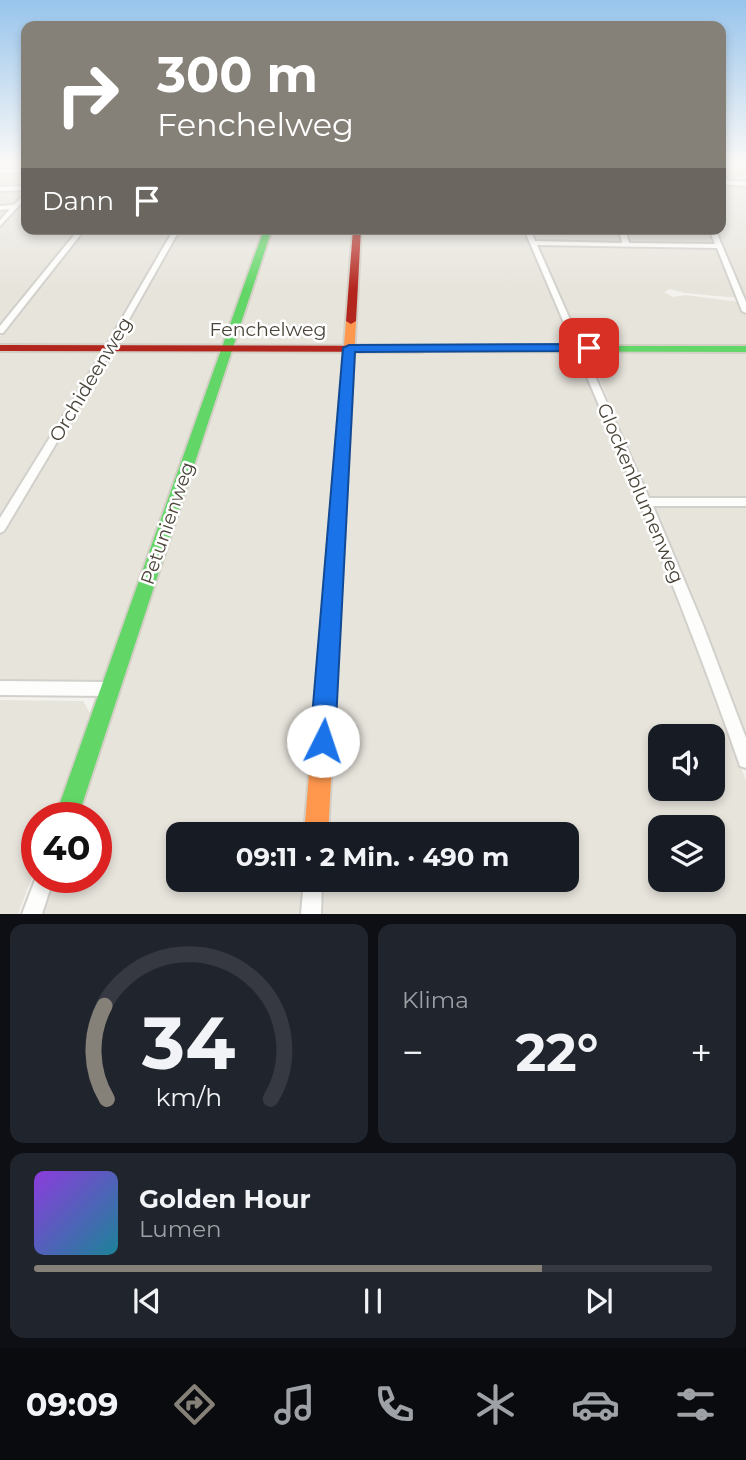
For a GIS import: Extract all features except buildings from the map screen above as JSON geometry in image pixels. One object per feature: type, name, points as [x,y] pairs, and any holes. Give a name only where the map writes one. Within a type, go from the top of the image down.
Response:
[{"type":"street","points":[[0,224],[17,205]]},
{"type":"street","points":[[0,208],[15,207]]},
{"type":"street","points":[[0,331],[77,235]]},
{"type":"street","name":"Orchideenweg","points":[[0,528],[174,235]]},
{"type":"street","name":"Petunienweg","points":[[71,802],[266,235]]},
{"type":"street","points":[[317,822],[357,235]]},
{"type":"street","name":"Glockenblumenweg","points":[[530,235],[581,348],[712,662],[746,760]]},
{"type":"street","points":[[624,235],[626,244]]},
{"type":"street","points":[[714,235],[746,310]]},
{"type":"street","points":[[533,243],[718,246]]},
{"type":"street","name":"Fenchelweg","points":[[0,348],[746,349]]},
{"type":"street","points":[[646,502],[746,502]]},
{"type":"street","points":[[0,688],[110,689]]},
{"type":"street","points":[[311,914],[312,892]]},
{"type":"street","points":[[32,914],[39,893]]},
{"type":"shaded area","points":[[0,205],[15,205],[0,221]]},
{"type":"shaded area","points":[[21,205],[21,235],[75,235],[0,327],[0,227]]},
{"type":"shaded area","points":[[726,205],[746,205],[746,302],[718,235],[726,235]]},
{"type":"shaded area","points":[[80,235],[171,235],[107,345],[0,347],[0,336]]},
{"type":"shaded area","points":[[176,235],[263,235],[223,345],[116,346]]},
{"type":"shaded area","points":[[268,235],[354,235],[345,345],[234,346]]},
{"type":"shaded area","points":[[360,235],[528,235],[575,344],[574,346],[353,345]]},
{"type":"shaded area","points":[[621,235],[623,242],[540,242],[532,236]]},
{"type":"shaded area","points":[[626,235],[712,235],[715,243],[632,243]]},
{"type":"shaded area","points":[[540,244],[716,248],[738,298],[670,289],[664,292],[673,297],[685,295],[740,302],[746,317],[746,347],[585,345],[576,333],[539,252]]},
{"type":"shaded area","points":[[0,350],[103,353],[0,519]]},
{"type":"shaded area","points":[[571,350],[579,353],[700,651],[746,781],[746,914],[318,914],[319,892],[579,892],[579,822],[324,822],[353,352]]},
{"type":"shaded area","points":[[114,351],[221,352],[106,678],[98,683],[0,683],[0,535],[109,354]]},
{"type":"shaded area","points":[[231,351],[343,351],[309,822],[166,822],[166,892],[304,892],[302,914],[41,914],[48,893],[112,893],[112,802],[78,802]]},
{"type":"shaded area","points":[[588,351],[746,351],[746,498],[656,499],[647,494]]},
{"type":"shaded area","points":[[658,506],[746,506],[746,739],[654,510]]},
{"type":"shaded area","points":[[0,700],[83,701],[90,713],[58,802],[21,802],[21,893],[26,893],[18,914],[0,914]]},
{"type":"traffic: fast","points":[[71,802],[266,235]]},
{"type":"traffic: fast","points":[[422,349],[746,349]]},
{"type":"traffic: slow","points":[[317,822],[351,321]]},
{"type":"traffic: jam","points":[[351,321],[357,235]]},
{"type":"traffic: jam","points":[[0,348],[422,349]]},
{"type":"route","points":[[323,741],[349,348],[589,348]]}]
